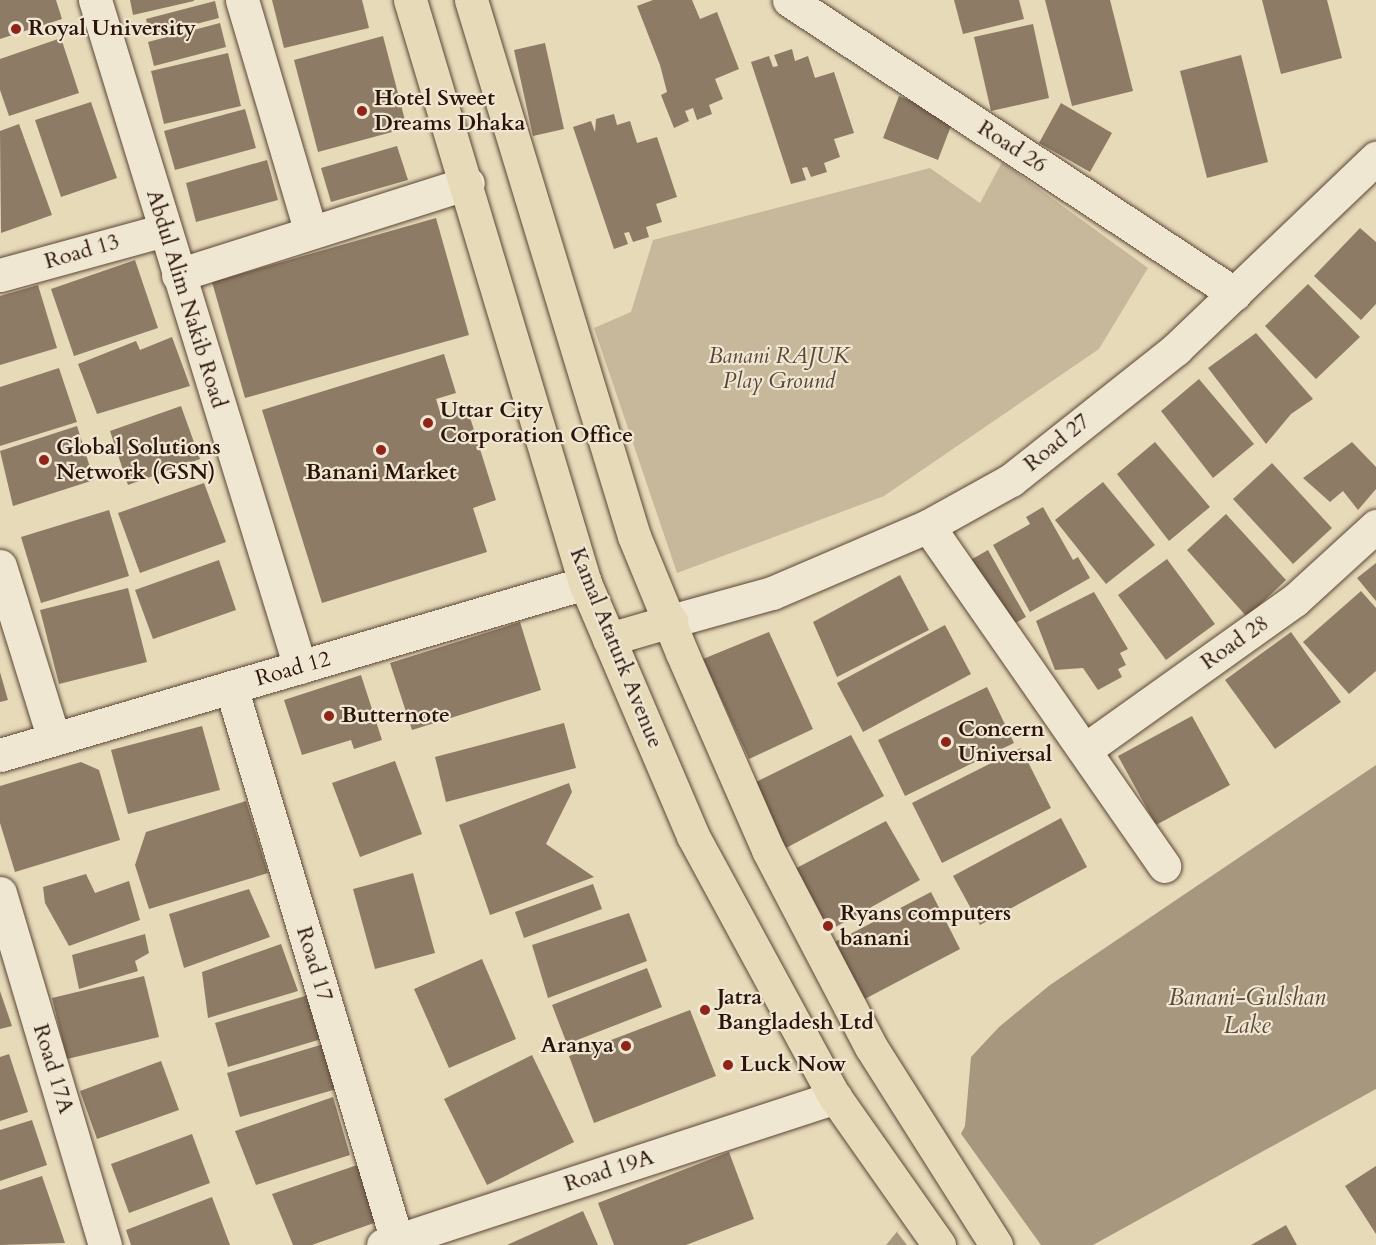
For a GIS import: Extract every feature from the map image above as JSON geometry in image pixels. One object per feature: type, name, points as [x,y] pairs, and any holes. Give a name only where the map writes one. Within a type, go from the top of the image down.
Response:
[{"type":"main road","name":"Kamal Ataturk Avenue","points":[[410,0],[468,183],[585,583],[693,837],[835,1097],[939,1245]]},
{"type":"main road","points":[[471,0],[634,536],[768,850],[882,1065],[996,1245]]},
{"type":"main road","points":[[609,639],[671,621]]},
{"type":"street","name":"Abdul Alim Nakib Road","points":[[94,0],[300,667]]},
{"type":"street","points":[[242,0],[310,229]]},
{"type":"street","name":"Road 26","points":[[789,0],[1235,294]]},
{"type":"street","name":"Road 27","points":[[671,621],[772,593],[928,526],[1011,480],[1235,294],[1376,158]]},
{"type":"street","points":[[178,275],[310,229],[468,183]]},
{"type":"street","name":"Road 13","points":[[0,275],[164,230]]},
{"type":"street","points":[[928,526],[1086,750],[1164,866]]},
{"type":"street","name":"Road 28","points":[[1086,750],[1295,600],[1376,526]]},
{"type":"street","points":[[0,566],[54,739]]},
{"type":"street","name":"Road 12","points":[[0,755],[585,583]]},
{"type":"street","name":"Road 17","points":[[231,687],[390,1243]]},
{"type":"street","name":"Road 17A","points":[[0,893],[105,1245]]},
{"type":"street","name":"Road 19A","points":[[390,1243],[835,1097]]},
{"type":"green space","name":"Banani RAJUK Play Ground","points":[[1002,162],[1148,268],[1099,349],[884,496],[677,573],[594,328],[631,312],[653,240],[930,168],[980,203]]},
{"type":"water","name":"Banani-Gulshan Lake","points":[[1376,765],[1376,1089],[1093,1245],[886,1245],[933,1188],[965,1126],[971,1057],[999,1027],[1050,985]]},
{"type":"pier","points":[[959,1131],[1041,1245],[907,1245],[897,1232],[931,1187]]},
{"type":"building","name":"Royal University","points":[[0,0],[56,0],[62,19],[0,39]]},
{"type":"building","points":[[130,0],[194,0],[194,1],[133,15]]},
{"type":"building","points":[[272,0],[362,0],[369,28],[284,48]]},
{"type":"building","points":[[653,0],[692,0],[700,19],[717,12],[739,69],[715,79],[723,99],[709,105],[712,114],[697,120],[693,108],[685,111],[689,121],[674,128],[661,95],[667,92],[660,65],[637,6]]},
{"type":"building","points":[[954,0],[1019,0],[1024,19],[963,34]]},
{"type":"building","points":[[1045,0],[1110,0],[1133,91],[1072,106]]},
{"type":"building","points":[[1262,0],[1327,0],[1342,58],[1281,74]]},
{"type":"building","points":[[215,1],[219,18],[150,36],[146,19]]},
{"type":"building","points":[[220,23],[226,47],[154,66],[148,42]]},
{"type":"building","points":[[1033,24],[1049,98],[991,111],[974,37]]},
{"type":"building","points":[[383,36],[407,128],[318,152],[294,60]]},
{"type":"building","points":[[61,38],[79,93],[9,116],[0,90],[0,59]]},
{"type":"building","points":[[545,43],[564,129],[533,136],[514,50]]},
{"type":"building","points":[[792,49],[795,61],[808,56],[815,78],[834,72],[854,133],[834,139],[840,157],[824,163],[827,172],[811,177],[807,167],[802,168],[806,180],[791,184],[751,62],[769,56],[773,67],[778,66],[774,55]]},
{"type":"building","points":[[228,53],[241,106],[164,124],[151,71]]},
{"type":"building","points":[[1241,55],[1268,162],[1207,178],[1180,71]]},
{"type":"building","points":[[899,96],[954,118],[938,160],[883,138]]},
{"type":"building","points":[[91,102],[117,178],[61,197],[35,120]]},
{"type":"building","points":[[1061,103],[1112,133],[1090,172],[1039,143]]},
{"type":"building","points":[[245,109],[256,148],[175,170],[164,131]]},
{"type":"building","points":[[614,114],[617,125],[630,121],[637,143],[657,137],[677,197],[656,204],[662,222],[646,227],[649,237],[633,242],[629,232],[624,233],[628,244],[614,249],[573,127],[591,121],[595,132],[596,119]]},
{"type":"building","points":[[19,124],[52,215],[1,233],[0,131]]},
{"type":"building","points":[[397,146],[408,180],[331,202],[321,168]]},
{"type":"building","points":[[267,160],[278,200],[196,222],[186,183]]},
{"type":"building","points":[[436,218],[469,335],[245,398],[212,282]]},
{"type":"building","points":[[1360,228],[1376,242],[1376,304],[1361,320],[1314,276]]},
{"type":"building","points":[[135,260],[158,328],[74,356],[51,289]]},
{"type":"building","points":[[1308,284],[1360,337],[1316,379],[1265,326]]},
{"type":"building","points":[[38,285],[57,348],[0,365],[0,296]]},
{"type":"building","points":[[1256,333],[1313,399],[1291,414],[1266,444],[1208,368]]},
{"type":"building","points":[[172,337],[190,386],[97,414],[78,364],[136,341],[140,350]]},
{"type":"building","points":[[444,354],[456,393],[436,399],[442,419],[468,411],[496,500],[473,508],[487,552],[322,603],[262,410]]},
{"type":"building","points":[[59,368],[77,422],[0,446],[0,387]]},
{"type":"building","points":[[1199,379],[1254,444],[1213,478],[1161,411]]},
{"type":"building","points":[[181,406],[200,459],[128,485],[110,431]]},
{"type":"building","name":"Global Solutions Network (GSN)","points":[[77,426],[94,480],[13,506],[0,451]]},
{"type":"building","points":[[1155,442],[1210,507],[1169,541],[1117,474]]},
{"type":"building","points":[[1352,442],[1376,467],[1376,489],[1358,510],[1343,491],[1330,502],[1303,478]]},
{"type":"building","points":[[1272,463],[1332,528],[1293,564],[1233,499]]},
{"type":"building","points":[[1103,482],[1155,545],[1106,584],[1055,520]]},
{"type":"building","points":[[204,483],[226,542],[140,573],[118,513]]},
{"type":"building","points":[[1043,507],[1073,560],[1078,557],[1090,578],[1030,612],[993,545],[1030,524],[1026,517]]},
{"type":"building","points":[[109,510],[129,576],[41,603],[21,537]]},
{"type":"building","points":[[1226,514],[1286,580],[1247,617],[1187,550]]},
{"type":"building","points":[[988,550],[1026,617],[1005,629],[967,562]]},
{"type":"building","points":[[1167,559],[1215,624],[1166,660],[1118,595]]},
{"type":"building","points":[[219,560],[236,610],[153,639],[135,590]]},
{"type":"building","points":[[1376,563],[1376,601],[1357,578]]},
{"type":"building","points":[[900,575],[929,630],[837,677],[813,622]]},
{"type":"building","points":[[128,588],[147,662],[59,684],[40,610]]},
{"type":"building","points":[[1361,591],[1376,608],[1376,671],[1349,694],[1303,642]]},
{"type":"building","points":[[1094,592],[1128,649],[1120,653],[1126,665],[1118,669],[1122,677],[1098,690],[1083,668],[1055,670],[1036,621]]},
{"type":"building","points":[[520,622],[541,690],[412,730],[390,663]]},
{"type":"building","points":[[945,625],[971,674],[863,732],[837,683]]},
{"type":"building","points":[[769,632],[813,729],[749,759],[703,659]]},
{"type":"building","points":[[1291,632],[1341,702],[1275,749],[1225,680]]},
{"type":"building","points":[[0,672],[8,700],[0,702]]},
{"type":"building","points":[[361,675],[382,740],[354,749],[351,740],[302,755],[284,700]]},
{"type":"building","name":"Concern Universal","points":[[987,687],[1014,743],[905,796],[878,740]]},
{"type":"building","points":[[1192,716],[1230,785],[1156,825],[1118,756]]},
{"type":"building","points":[[564,723],[576,768],[446,802],[435,757]]},
{"type":"building","points":[[202,726],[220,790],[128,814],[111,750]]},
{"type":"building","points":[[851,735],[884,796],[786,848],[752,784]]},
{"type":"building","points":[[1021,748],[1051,808],[942,863],[912,803]]},
{"type":"building","points":[[395,761],[422,834],[360,857],[332,783]]},
{"type":"building","points":[[81,762],[99,770],[120,840],[15,872],[0,823],[0,786]]},
{"type":"building","points":[[569,783],[572,792],[546,844],[594,877],[490,915],[459,825]]},
{"type":"building","points":[[246,801],[268,873],[149,909],[135,865],[146,832]]},
{"type":"building","points":[[1061,818],[1087,867],[980,925],[953,876]]},
{"type":"building","points":[[886,821],[920,880],[823,934],[789,872]]},
{"type":"building","points":[[413,873],[435,953],[375,969],[353,889]]},
{"type":"building","points":[[86,874],[95,893],[129,881],[140,920],[69,946],[45,903],[43,887]]},
{"type":"building","points":[[593,884],[602,909],[524,938],[515,912]]},
{"type":"building","points":[[249,889],[270,937],[184,968],[169,914]]},
{"type":"building","points":[[931,892],[960,949],[859,1002],[829,945]]},
{"type":"building","points":[[629,913],[647,961],[548,998],[532,945]]},
{"type":"building","points":[[145,934],[149,953],[135,961],[138,971],[79,989],[72,955]]},
{"type":"building","points":[[281,944],[298,991],[208,1018],[202,972]]},
{"type":"building","points":[[482,959],[516,1039],[449,1068],[414,989]]},
{"type":"building","points":[[647,968],[662,1007],[567,1044],[552,1005]]},
{"type":"building","points":[[144,976],[159,1037],[67,1059],[52,998]]},
{"type":"building","points":[[0,991],[12,1026],[0,1029]]},
{"type":"building","points":[[315,993],[328,1037],[228,1067],[215,1023]]},
{"type":"building","points":[[690,1010],[716,1076],[594,1123],[569,1056]]},
{"type":"building","points":[[327,1043],[340,1088],[240,1117],[227,1073]]},
{"type":"building","points":[[9,1054],[28,1112],[0,1121],[0,1057]]},
{"type":"building","points":[[532,1055],[574,1142],[487,1185],[444,1099]]},
{"type":"building","points":[[161,1061],[179,1110],[97,1139],[80,1091]]},
{"type":"building","points":[[333,1097],[350,1155],[256,1185],[235,1131]]},
{"type":"building","points":[[32,1120],[47,1165],[0,1181],[0,1130]]},
{"type":"building","points":[[192,1134],[210,1183],[129,1213],[111,1164]]},
{"type":"building","points":[[729,1152],[754,1219],[686,1245],[614,1245],[598,1203]]},
{"type":"building","points":[[369,1161],[388,1218],[312,1245],[293,1245],[272,1194]]},
{"type":"building","points":[[1376,1166],[1376,1234],[1345,1186]]},
{"type":"building","points":[[42,1176],[65,1243],[0,1245],[0,1190]]},
{"type":"building","points":[[212,1197],[230,1245],[131,1245],[126,1230]]},
{"type":"building","points":[[583,1211],[598,1245],[507,1245]]},
{"type":"building","points":[[1286,1225],[1297,1245],[1251,1245]]},
{"type":"place","name":"Royal University","points":[[16,29]]},
{"type":"place","name":"Hotel Sweet Dreams Dhaka","points":[[362,111]]},
{"type":"place","name":"Uttar City Corporation Office","points":[[428,423]]},
{"type":"place","name":"Banani Market","points":[[381,450]]},
{"type":"place","name":"Global Solutions Network (GSN)","points":[[44,460]]},
{"type":"place","name":"Butternote","points":[[329,716]]},
{"type":"place","name":"Concern Universal","points":[[946,742]]},
{"type":"place","name":"Ryans computers banani","points":[[828,926]]},
{"type":"place","name":"Jatra Bangladesh Ltd","points":[[705,1010]]},
{"type":"place","name":"Aranya","points":[[626,1046]]},
{"type":"place","name":"Luck Now","points":[[728,1065]]}]
